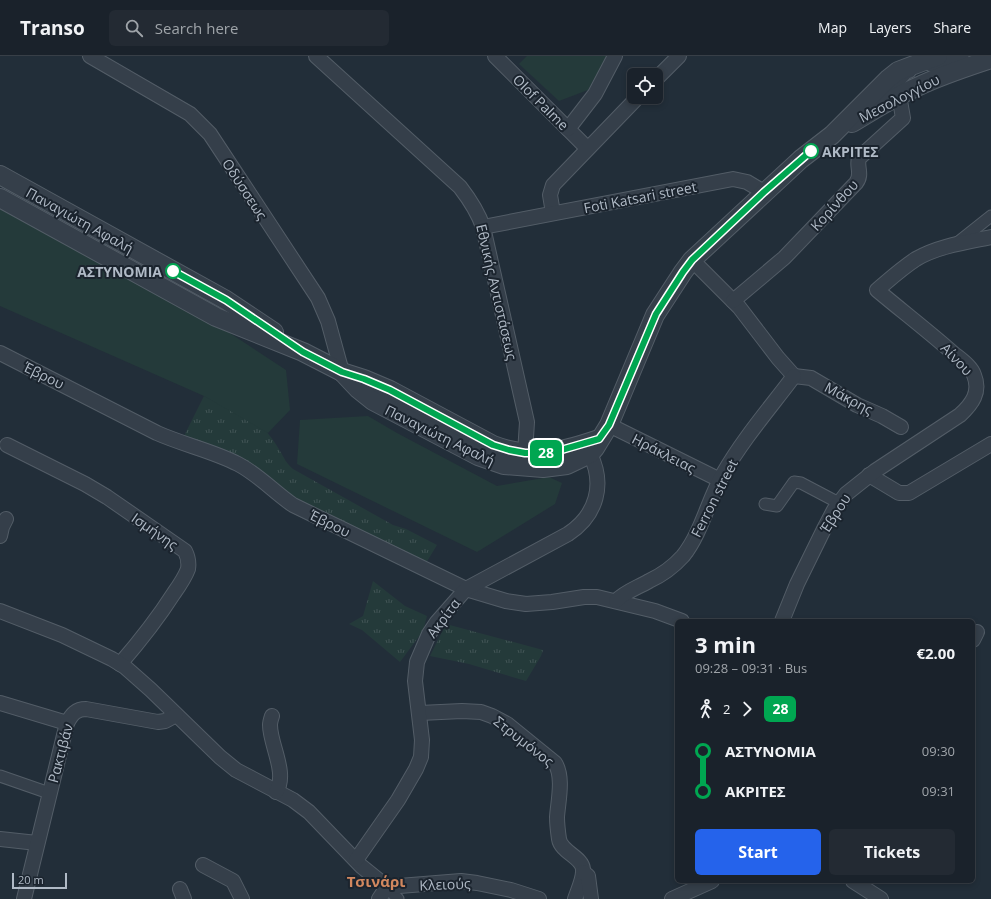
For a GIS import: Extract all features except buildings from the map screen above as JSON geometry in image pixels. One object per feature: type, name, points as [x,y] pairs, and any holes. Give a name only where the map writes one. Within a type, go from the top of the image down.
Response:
[{"type":"street","name":"Οδύσσεως","points":[[90,56],[193,112],[210,134],[318,298],[328,321],[342,372]]},
{"type":"street","name":"Εθνικής Αντιστάσεως","points":[[316,56],[460,187],[473,204],[483,227],[527,422],[525,453]]},
{"type":"street","name":"Olof Palme","points":[[496,56],[587,148]]},
{"type":"street","points":[[568,129],[595,94],[615,56]]},
{"type":"street","points":[[663,72],[679,56]]},
{"type":"street","points":[[898,72],[913,56]]},
{"type":"street","name":"Μεσολογγίου","points":[[832,135],[880,85],[898,72],[938,56]]},
{"type":"street","points":[[963,56],[907,73],[883,98],[910,80],[982,56]]},
{"type":"street","name":"Μεσολογγίου","points":[[832,135],[899,95],[942,76],[991,59]]},
{"type":"street","name":"Κορίνθου","points":[[733,301],[784,258],[856,183],[860,175],[858,162],[859,158],[903,118],[899,95]]},
{"type":"street","points":[[552,213],[550,195],[551,187],[631,104]]},
{"type":"street","points":[[599,439],[656,314],[692,260],[801,158],[832,135]]},
{"type":"street","name":"Παναγιώτη Αφαλή","points":[[0,175],[226,300],[303,352]]},
{"type":"street","name":"Foti Katsari street","points":[[483,227],[734,179],[747,182],[764,192]]},
{"type":"street","name":"Παναγιώτη Αφαλή","points":[[0,198],[216,317],[303,352],[342,372],[390,390],[493,445],[525,453],[551,453],[599,439]]},
{"type":"street","points":[[954,246],[991,216]]},
{"type":"street","points":[[954,246],[991,237]]},
{"type":"street","name":"Αίνου","points":[[869,476],[960,415],[972,403],[976,391],[974,375],[967,365],[877,290],[917,259],[934,251],[954,246]]},
{"type":"street","points":[[692,260],[733,301],[794,376]]},
{"type":"street","name":"Έβρου","points":[[0,353],[157,433],[178,442],[218,455],[237,464],[259,477],[280,496],[300,508],[466,589],[506,601],[526,604],[584,597],[597,597],[655,611],[677,619]]},
{"type":"street","name":"Παναγιώτη Αφαλή","points":[[342,372],[351,383],[382,406],[492,462],[519,467],[552,468],[566,465],[599,439]]},
{"type":"street","name":"Μάκρης","points":[[794,376],[812,378],[857,405],[882,416],[901,427]]},
{"type":"street","name":"Ferron street","points":[[616,601],[626,592],[658,577],[682,557],[696,534],[720,480],[743,444],[794,376]]},
{"type":"street","name":"Ηράκλειας","points":[[599,439],[720,480]]},
{"type":"street","name":"Ακρίτα","points":[[356,860],[389,814],[416,770],[422,753],[420,713],[416,681],[417,662],[430,634],[437,622],[466,589],[568,534],[580,524],[594,503],[598,487],[597,472],[599,439]]},
{"type":"street","name":"Ισμήνης","points":[[7,444],[64,473],[106,497],[185,552],[187,555],[188,568],[177,589],[153,624],[120,664]]},
{"type":"street","points":[[869,476],[894,491],[904,494],[909,493],[991,444]]},
{"type":"street","name":"Έβρου","points":[[783,619],[808,560],[826,524],[839,503],[850,490],[869,476]]},
{"type":"street","points":[[765,504],[777,506],[794,482],[801,483],[839,503]]},
{"type":"street","points":[[0,536],[6,519]]},
{"type":"street","points":[[0,611],[62,635],[108,656],[120,664],[136,676],[220,758],[276,792],[293,800],[309,812],[361,866],[387,887],[398,899]]},
{"type":"street","points":[[0,703],[67,723]]},
{"type":"street","name":"Ρακτιβάν","points":[[24,899],[67,723],[73,713],[81,709],[158,722],[165,721],[176,715]]},
{"type":"street","name":"Στρυμόνος","points":[[420,713],[462,711],[486,713],[501,720],[551,759],[559,774],[557,823],[560,842],[562,846],[580,863],[583,872],[588,876],[590,899]]},
{"type":"street","points":[[272,716],[270,727],[280,779],[276,792]]},
{"type":"street","points":[[0,776],[49,793]]},
{"type":"street","points":[[0,839],[37,843]]},
{"type":"street","points":[[203,865],[233,881],[242,899]]},
{"type":"street","points":[[575,899],[583,872]]},
{"type":"street","name":"Κλειούς","points":[[387,887],[461,881],[511,890],[539,899]]},
{"type":"street","points":[[672,899],[708,883]]},
{"type":"street","points":[[856,883],[881,899]]},
{"type":"street","points":[[379,899],[387,887]]},
{"type":"green space","points":[[527,56],[607,56],[588,90],[559,101],[519,64]]},
{"type":"green space","points":[[0,209],[213,322],[286,370],[290,410],[268,433],[204,396],[0,306]]},
{"type":"green space","points":[[204,396],[262,427],[272,438],[293,469],[393,525],[406,529],[437,545],[426,563],[302,501],[183,438]]},
{"type":"green space","points":[[368,416],[497,486],[549,477],[562,483],[555,504],[477,552],[297,464],[300,420]]},
{"type":"green space","points":[[373,581],[405,606],[427,616],[423,631],[400,662],[362,630],[349,624],[363,616]]},
{"type":"green space","points":[[446,624],[543,650],[526,681],[469,664],[430,656]]},
{"type":"bus line","name":"28","points":[[173,271],[226,300],[303,352],[342,372],[390,390],[493,445],[525,453],[551,453],[599,439],[609,425],[656,314],[683,272],[692,260],[801,158],[811,151]]},
{"type":"place","name":"ΑΚΡΙΤΕΣ","points":[[811,151]]},
{"type":"place","name":"ΑΣΤΥΝΟΜΙΑ","points":[[173,271]]},
{"type":"district","name":"Τσινάρι","points":[[376,881]]}]
